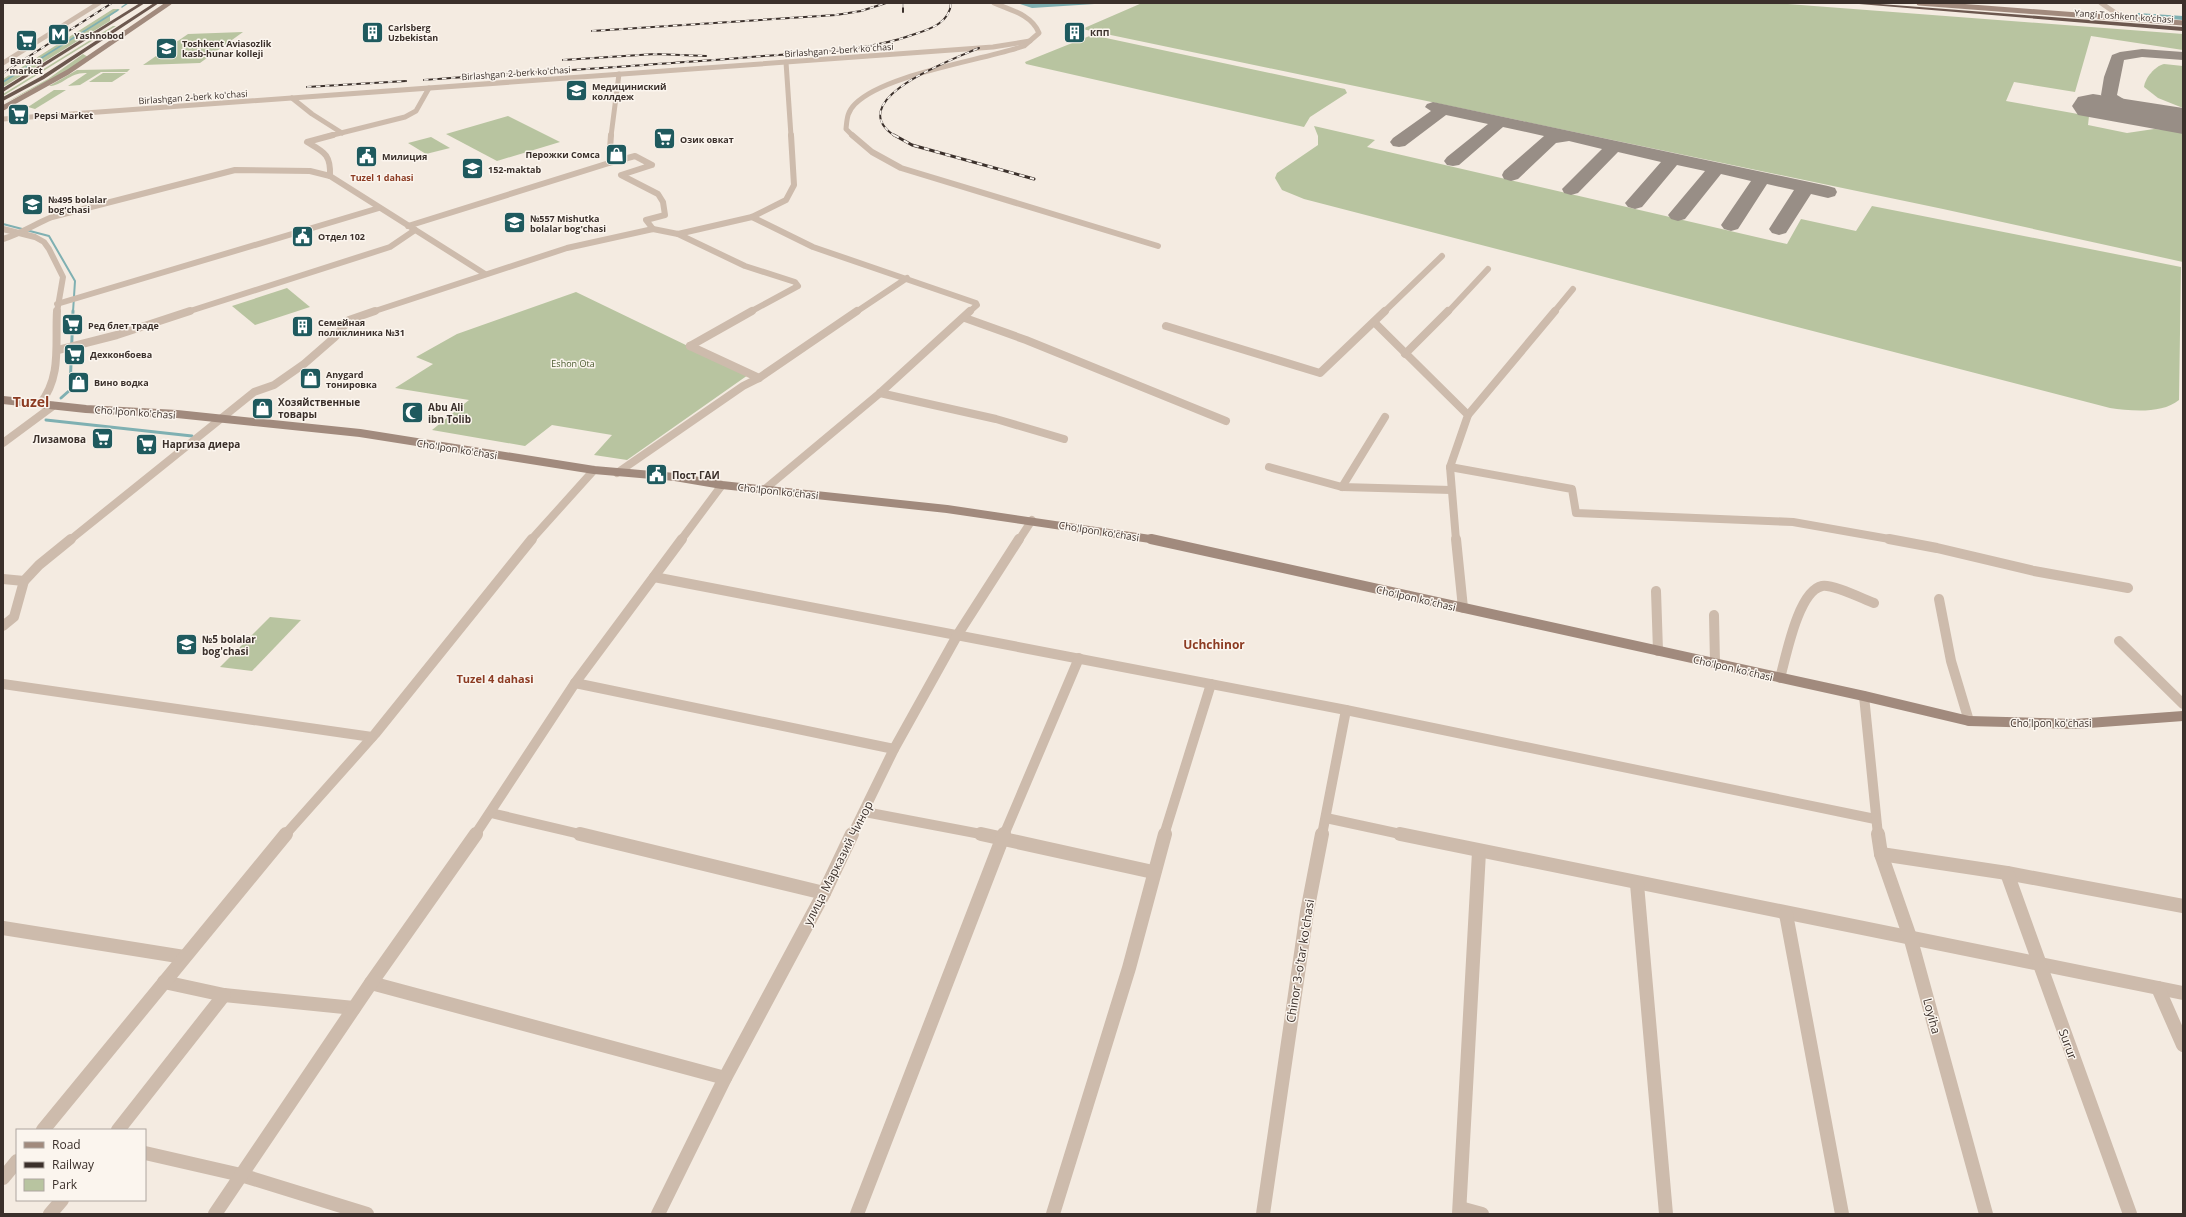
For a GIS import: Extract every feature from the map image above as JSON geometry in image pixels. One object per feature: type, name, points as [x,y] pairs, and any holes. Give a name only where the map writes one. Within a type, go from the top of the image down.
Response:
[{"type":"highway","points":[[3,90],[143,3]]},
{"type":"highway","points":[[3,99],[87,50],[157,3]]},
{"type":"highway","name":"Yangi Toshkent ko‘chasi","points":[[1849,3],[2183,27]]},
{"type":"highway","name":"Yangi Toshkent ko‘chasi","points":[[1878,3],[2183,27]]},
{"type":"highway","points":[[106,27],[125,24]]},
{"type":"highway","points":[[87,50],[92,57]]},
{"type":"main road","points":[[3,108],[54,81],[92,57],[169,3]]},
{"type":"main road","points":[[1919,3],[2183,23]]},
{"type":"main road","name":"Cho'lpon ko'chasi","points":[[3,400],[54,406],[221,419],[360,433],[594,470],[675,477],[722,485],[1032,520],[1172,543],[1864,696],[1969,722],[2075,724],[2183,716]]},
{"type":"street","points":[[3,63],[99,3]]},
{"type":"street","points":[[994,3],[1031,21],[1038,27],[1039,33],[1024,46],[1000,54],[905,78],[874,91],[855,104],[847,115],[846,129],[859,143],[879,158],[901,168],[1158,246]]},
{"type":"street","points":[[1949,3],[1956,6]]},
{"type":"street","points":[[2101,3],[2123,18]]},
{"type":"street","name":"Birlashgan 2-berk ko'chasi","points":[[3,119],[993,47],[1030,41]]},
{"type":"street","points":[[678,234],[752,217],[778,206],[786,200],[794,186],[786,62]]},
{"type":"street","points":[[609,163],[613,111],[619,74]]},
{"type":"street","points":[[330,176],[331,161],[329,157],[307,142],[412,114],[416,111],[429,88]]},
{"type":"street","points":[[292,98],[312,114],[342,133]]},
{"type":"street","points":[[408,226],[635,156],[652,165],[621,175],[658,194],[663,202],[665,215],[646,220],[653,229]]},
{"type":"street","points":[[3,239],[20,232],[27,226],[52,217],[235,170],[290,170],[330,176],[485,274]]},
{"type":"street","points":[[57,304],[379,208]]},
{"type":"street","points":[[752,217],[813,247],[908,278],[976,303],[977,306],[880,393],[765,489]]},
{"type":"street","points":[[3,229],[20,232],[44,242],[50,249],[63,277],[57,304],[62,350],[48,397],[40,404]]},
{"type":"street","points":[[3,626],[14,617],[24,580],[39,566],[254,392],[273,386],[331,341],[344,329],[349,320],[485,274],[567,248],[653,229],[678,234],[745,266],[794,282],[798,286],[690,346],[759,378]]},
{"type":"street","points":[[62,350],[117,334],[390,247],[415,230]]},
{"type":"street","points":[[1166,326],[1312,372],[1320,373],[1442,256]]},
{"type":"street","points":[[1405,354],[1434,327],[1488,269]]},
{"type":"street","points":[[617,472],[742,386],[759,378],[908,278]]},
{"type":"street","points":[[1463,608],[1450,467],[1468,415],[1511,366],[1573,289]]},
{"type":"street","points":[[965,318],[1026,340],[1226,421]]},
{"type":"street","points":[[1374,322],[1468,415]]},
{"type":"street","points":[[880,393],[996,419],[1064,439]]},
{"type":"street","points":[[3,443],[54,406]]},
{"type":"street","points":[[1342,487],[1385,417]]},
{"type":"street","points":[[1269,467],[1342,487],[1425,488],[1451,490]]},
{"type":"street","points":[[1450,467],[1572,489],[1576,513],[1793,522],[1937,548],[2034,571],[2128,588]]},
{"type":"street","points":[[44,1129],[275,847],[372,737],[536,534],[594,470]]},
{"type":"street","points":[[215,1214],[371,983],[491,813],[575,683],[722,485]]},
{"type":"street","name":"улица Марказий Чинор","points":[[658,1214],[725,1078],[824,893],[865,812],[894,749],[958,634],[1032,520]]},
{"type":"street","points":[[654,577],[958,634],[1346,710],[1875,819]]},
{"type":"street","points":[[3,579],[24,580]]},
{"type":"street","points":[[1780,678],[1802,604],[1811,591],[1822,586],[1830,587],[1874,603]]},
{"type":"street","points":[[1656,591],[1658,651]]},
{"type":"street","points":[[1939,599],[1955,682],[1969,722]]},
{"type":"street","points":[[1714,615],[1716,663]]},
{"type":"street","points":[[2119,641],[2183,704]]},
{"type":"street","points":[[857,1214],[1004,839],[1079,658]]},
{"type":"street","points":[[575,683],[894,749]]},
{"type":"street","points":[[3,684],[236,719],[313,727],[372,737]]},
{"type":"street","points":[[1053,1214],[1129,968],[1153,872],[1211,684]]},
{"type":"street","name":"Loyiha","points":[[1864,696],[1875,819],[1881,854],[1911,940],[1986,1214]]},
{"type":"street","name":"Chinor 3-o'tar ko'chasi","points":[[1263,1214],[1307,912],[1346,710]]},
{"type":"street","points":[[865,812],[1004,839],[1153,872]]},
{"type":"street","points":[[491,813],[824,893]]},
{"type":"street","points":[[1326,818],[1479,852],[2040,966],[2183,993]]},
{"type":"street","points":[[1479,852],[1460,1211],[1482,1214]]},
{"type":"street","points":[[1881,854],[2007,873],[2183,906]]},
{"type":"street","name":"Surur","points":[[2007,873],[2130,1214]]},
{"type":"street","points":[[1637,884],[1666,1214]]},
{"type":"street","points":[[1786,914],[1842,1214]]},
{"type":"street","points":[[3,928],[184,957]]},
{"type":"street","points":[[164,982],[224,995],[354,1008]]},
{"type":"street","points":[[371,983],[725,1078]]},
{"type":"street","points":[[2158,988],[2183,1044]]},
{"type":"street","points":[[119,1129],[224,995]]},
{"type":"street","points":[[146,1153],[242,1175],[367,1214]]},
{"type":"street","points":[[3,1178],[16,1162]]},
{"type":"street","points":[[50,1214],[61,1201]]},
{"type":"green space","points":[[1142,3],[1776,3],[2183,34],[2183,50],[2091,36],[2075,92],[2014,82],[2006,101],[2089,116],[2088,125],[2127,133],[2154,129],[2183,131],[2183,262],[1943,209],[1082,29]]},
{"type":"green space","points":[[113,9],[120,9],[110,16],[110,21],[3,87],[3,79]]},
{"type":"green space","points":[[113,26],[116,26],[3,96],[3,94]]},
{"type":"green space","points":[[243,32],[200,63],[143,65],[188,34]]},
{"type":"green space","points":[[1092,35],[1345,89],[1347,93],[1310,117],[1304,127],[1026,64],[1025,62]]},
{"type":"green space","points":[[83,54],[88,57],[63,73],[3,104],[48,79]]},
{"type":"green space","points":[[2164,64],[2183,66],[2183,108],[2158,98],[2144,87],[2146,80],[2151,73],[2157,67]]},
{"type":"green space","points":[[130,69],[127,72],[101,72],[80,85],[68,86],[87,73],[81,73],[58,84],[49,86],[77,70]]},
{"type":"green space","points":[[103,73],[126,73],[112,82],[89,82]]},
{"type":"green space","points":[[54,90],[66,90],[35,109],[28,107]]},
{"type":"green space","points":[[508,116],[560,142],[497,161],[446,134]]},
{"type":"green space","points":[[1314,126],[1375,140],[1367,147],[1787,244],[1801,219],[1856,231],[1872,206],[2181,267],[2179,400],[2164,408],[2127,410],[2110,408],[1304,199],[1282,190],[1275,178],[1277,173],[1318,145],[1318,136]]},
{"type":"green space","points":[[431,137],[450,148],[426,154],[408,143]]},
{"type":"green space","points":[[287,288],[310,307],[255,325],[232,306]]},
{"type":"green space","name":"Eshon Ota","points":[[576,292],[748,375],[627,460],[594,455],[612,435],[552,425],[525,446],[432,430],[469,400],[395,388],[433,364],[416,357],[457,334]]},
{"type":"green space","points":[[270,617],[301,620],[252,671],[220,667]]},
{"type":"waterway","points":[[122,7],[128,3]]},
{"type":"waterway","points":[[1020,3],[1032,6],[1107,3]]},
{"type":"waterway","points":[[3,82],[118,10]]},
{"type":"waterway","points":[[2138,15],[2183,18]]},
{"type":"waterway","points":[[3,224],[49,236],[75,281],[73,312]]},
{"type":"waterway","points":[[61,398],[70,390],[73,311]]},
{"type":"waterway","points":[[46,420],[192,436]]},
{"type":"taxiway","points":[[2170,119],[2126,108],[2112,100],[2109,92],[2117,58],[2120,56],[2142,53],[2183,56]]},
{"type":"taxiway","points":[[1433,107],[1569,136]]},
{"type":"taxiway","points":[[1399,142],[1438,114]]},
{"type":"taxiway","points":[[1453,161],[1494,127]]},
{"type":"taxiway","points":[[1511,175],[1551,139],[1569,136]]},
{"type":"taxiway","points":[[1569,136],[1828,192]]},
{"type":"taxiway","points":[[1571,189],[1609,152]]},
{"type":"taxiway","points":[[1635,203],[1669,164]]},
{"type":"taxiway","points":[[1678,215],[1712,174]]},
{"type":"taxiway","points":[[1731,225],[1758,184]]},
{"type":"taxiway","points":[[1779,229],[1802,193]]},
{"type":"runway","points":[[2093,106],[2183,121]]},
{"type":"railway","points":[[3,73],[112,3]]},
{"type":"railway","points":[[592,31],[836,15],[861,11],[886,3]]},
{"type":"railway","points":[[903,3],[903,12]]},
{"type":"railway","points":[[424,80],[834,51],[875,45],[921,32],[939,24],[950,10],[951,3]]},
{"type":"railway","points":[[894,135],[882,122],[881,109],[891,95],[927,71],[979,48]]},
{"type":"railway","points":[[563,60],[655,54],[706,56]]},
{"type":"railway","points":[[307,87],[406,81]]},
{"type":"railway","points":[[894,135],[912,145],[1034,179]]},
{"type":"place","name":"Carlsberg Uzbekistan","points":[[372,32]]},
{"type":"place","name":"КПП","points":[[1074,32]]},
{"type":"place","name":"Yashnobod","points":[[58,35]]},
{"type":"place","name":"Baraka market","points":[[26,41]]},
{"type":"place","name":"Toshkent Aviasozlik kasb-hunar kolleji","points":[[167,48]]},
{"type":"place","name":"Медициниский коллдеж","points":[[577,91]]},
{"type":"place","name":"Pepsi Market","points":[[19,115]]},
{"type":"place","name":"Озик овкат","points":[[665,139]]},
{"type":"place","name":"Перожки Сомса","points":[[616,154]]},
{"type":"place","name":"Милиция","points":[[367,156]]},
{"type":"place","name":"152-maktab","points":[[473,169]]},
{"type":"place","name":"№495 bolalar bog'chasi","points":[[32,204]]},
{"type":"place","name":"№557 Mishutka bolalar bog'chasi","points":[[515,223]]},
{"type":"place","name":"Отдел 102","points":[[302,236]]},
{"type":"place","name":"Ред блет траде","points":[[72,325]]},
{"type":"place","name":"Семейная поликлиника №31","points":[[303,327]]},
{"type":"place","name":"Дехконбоева","points":[[75,354]]},
{"type":"place","name":"Anygard тонировка","points":[[310,379]]},
{"type":"place","name":"Вино водка","points":[[78,382]]},
{"type":"place","name":"Хозяйственные товары","points":[[262,408]]},
{"type":"place","name":"Abu Ali ibn Tolib","points":[[412,413]]},
{"type":"place","name":"Лизамова","points":[[102,439]]},
{"type":"place","name":"Наргиза диера","points":[[146,444]]},
{"type":"place","name":"Пост ГАИ","points":[[656,475]]},
{"type":"place","name":"№5 bolalar bog'chasi","points":[[186,645]]},
{"type":"district","name":"Tuzel 1 dahasi","points":[[382,177]]},
{"type":"district","name":"Tuzel","points":[[31,401]]},
{"type":"district","name":"Uchchinor","points":[[1214,644]]},
{"type":"district","name":"Tuzel 4 dahasi","points":[[495,678]]}]
